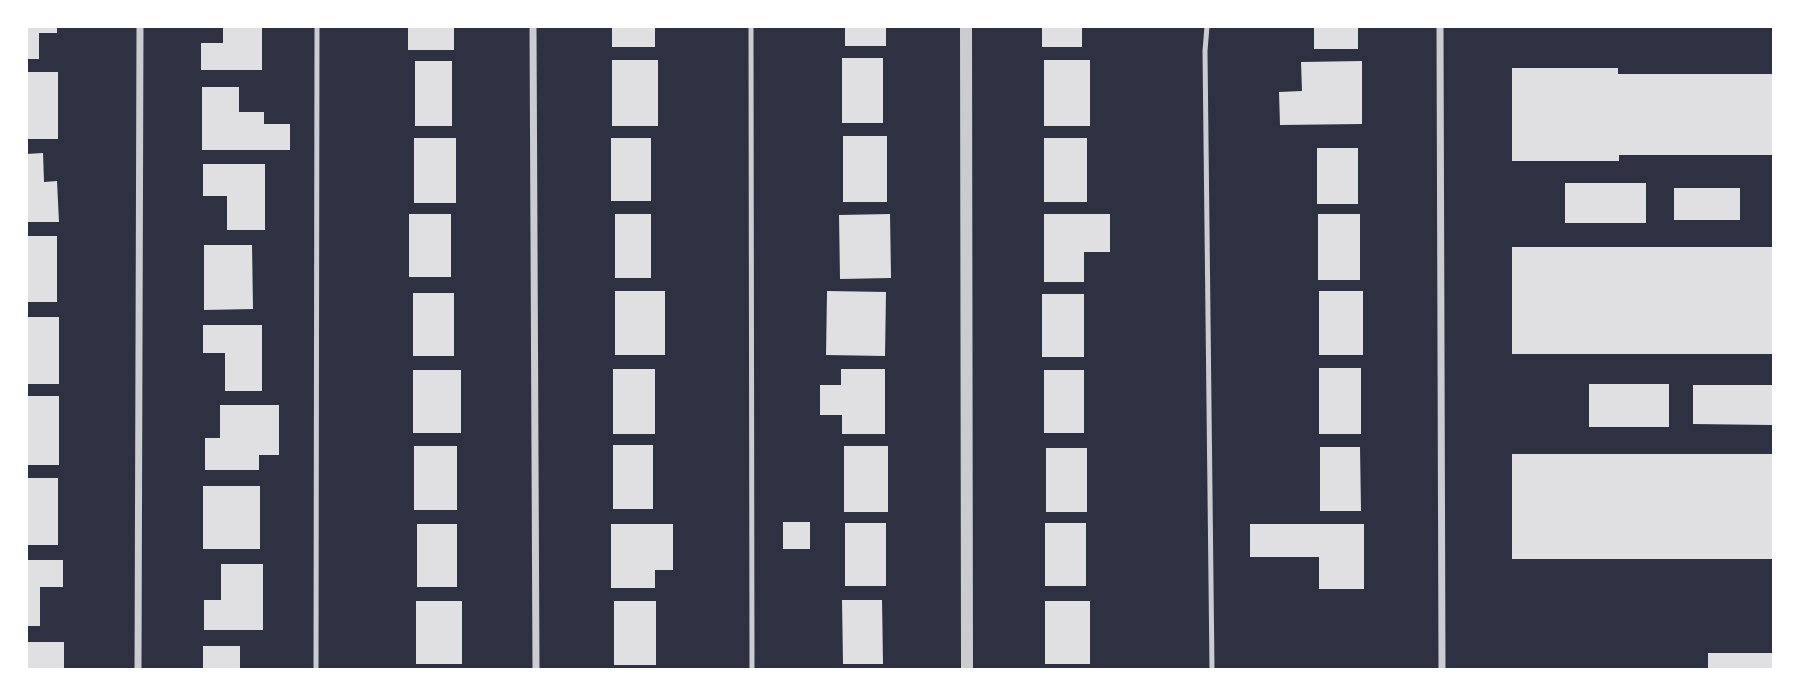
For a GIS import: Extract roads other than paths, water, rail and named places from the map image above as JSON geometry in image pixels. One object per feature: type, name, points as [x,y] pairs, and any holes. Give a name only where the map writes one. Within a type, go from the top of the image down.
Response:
[{"type":"street","points":[[138,670],[140,26]]},
{"type":"street","points":[[533,26],[536,670]]},
{"type":"street","points":[[966,26],[967,670]]},
{"type":"street","points":[[1440,26],[1442,670]]},
{"type":"lane","points":[[316,670],[317,26]]},
{"type":"lane","points":[[751,26],[752,670]]},
{"type":"lane","points":[[1207,26],[1205,51],[1212,670]]}]
